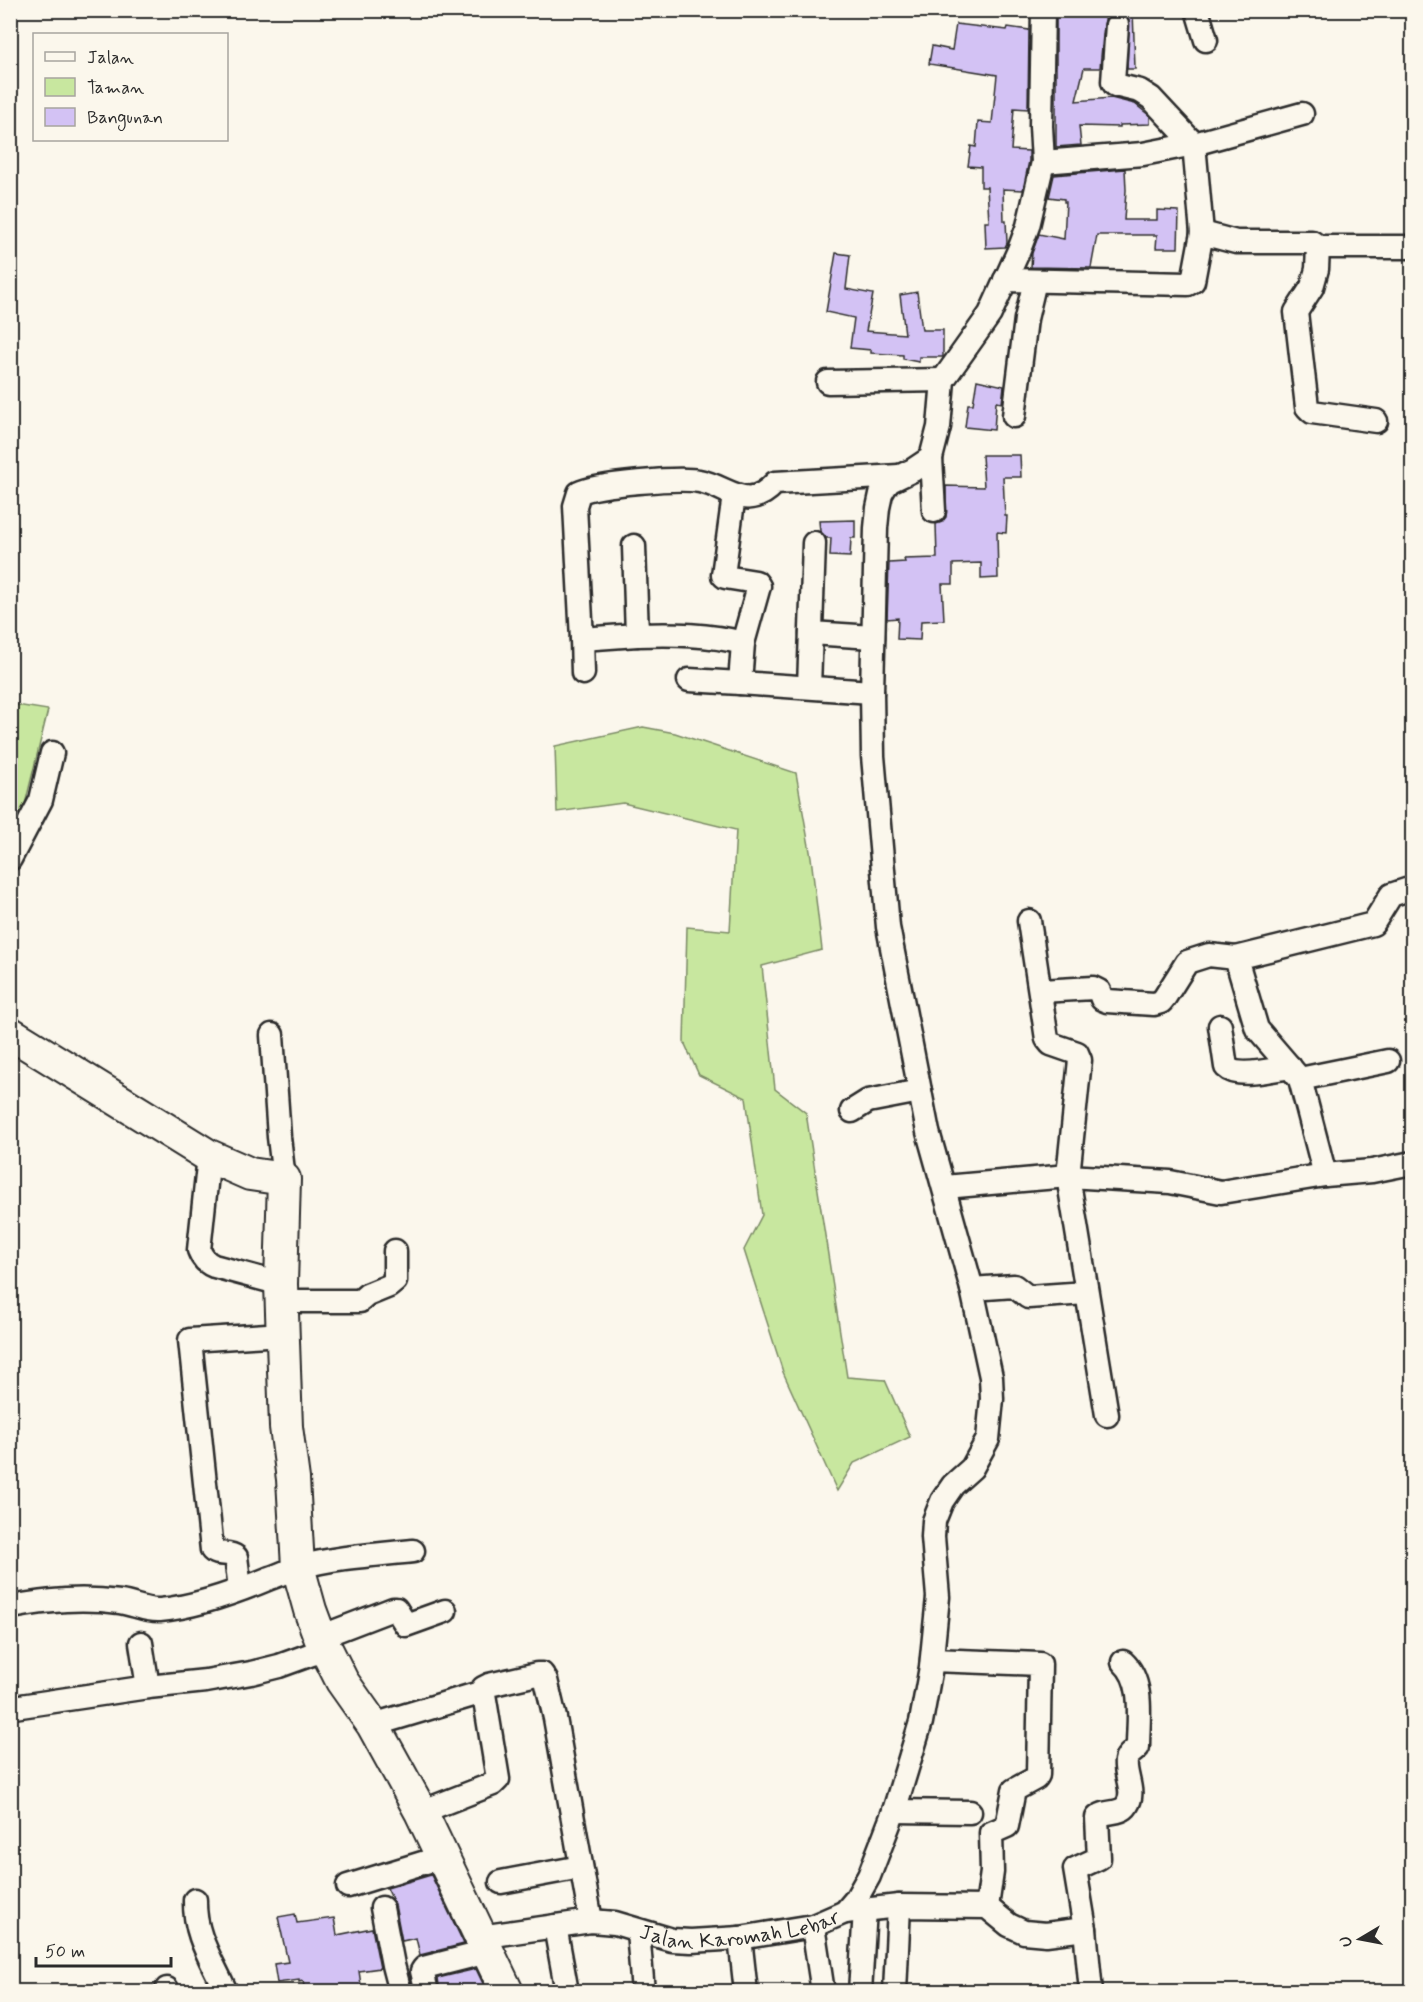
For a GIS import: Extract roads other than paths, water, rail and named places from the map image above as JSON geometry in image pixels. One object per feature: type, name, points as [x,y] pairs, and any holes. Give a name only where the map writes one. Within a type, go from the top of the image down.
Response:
[{"type":"street","points":[[934,511],[931,458],[939,427],[943,380],[990,314],[1028,226],[1043,162],[1041,126],[1043,10]]},
{"type":"street","points":[[1197,10],[1206,40]]},
{"type":"street","points":[[1005,280],[1188,284],[1193,280],[1203,233],[1194,144],[1151,98],[1140,90],[1115,85],[1113,82],[1117,25]]},
{"type":"street","points":[[1043,162],[1143,154],[1194,144],[1302,114]]},
{"type":"street","points":[[1203,233],[1236,242],[1292,240],[1312,242],[1318,247],[1413,247]]},
{"type":"street","points":[[1318,247],[1317,269],[1312,287],[1296,312],[1307,407],[1312,412],[1376,421]]},
{"type":"street","points":[[1014,416],[1026,319],[1035,281]]},
{"type":"street","points":[[828,382],[943,380]]},
{"type":"street","points":[[583,673],[575,506],[579,493],[588,489],[683,479],[701,481],[734,495],[753,497],[766,492],[775,483],[899,476],[914,470],[931,458]]},
{"type":"street","name":"Jalan Karomah Lebar","points":[[427,1992],[422,1971],[424,1968],[484,1944],[555,1926],[591,1921],[615,1923],[672,1940],[691,1941],[740,1938],[813,1926],[855,1911],[856,1899],[869,1876],[894,1811],[921,1722],[931,1663],[939,1597],[933,1537],[934,1521],[942,1501],[953,1485],[972,1468],[988,1439],[992,1399],[991,1377],[972,1289],[928,1132],[888,927],[876,800],[872,692],[873,637],[878,508],[885,487],[899,476]]},
{"type":"street","points":[[734,495],[723,575],[756,582],[759,586],[743,643],[740,683]]},
{"type":"street","points":[[808,687],[814,543]]},
{"type":"street","points":[[634,546],[637,635]]},
{"type":"street","points":[[812,633],[873,637]]},
{"type":"street","points":[[582,639],[666,634],[724,638],[743,643]]},
{"type":"street","points":[[689,680],[872,692]]},
{"type":"street","points":[[10,859],[41,800],[51,753]]},
{"type":"street","points":[[1041,991],[1093,988],[1099,991],[1102,999],[1107,1001],[1154,1004],[1161,1002],[1165,997],[1187,962],[1209,955],[1236,958],[1373,924],[1391,895],[1413,888]]},
{"type":"street","points":[[1029,921],[1049,1043],[1077,1053],[1080,1060],[1068,1176],[1107,1415]]},
{"type":"street","points":[[1236,958],[1257,1029],[1295,1073],[1325,1175]]},
{"type":"street","points":[[1220,1026],[1226,1067],[1230,1071],[1242,1074],[1295,1073],[1388,1061]]},
{"type":"street","points":[[10,1034],[209,1156],[250,1174],[284,1179]]},
{"type":"street","points":[[272,1035],[284,1179],[282,1292],[286,1427],[298,1567],[323,1643],[342,1681],[373,1725],[421,1812],[507,1992]]},
{"type":"street","points":[[852,1111],[868,1101],[920,1091]]},
{"type":"street","points":[[209,1156],[200,1250],[207,1263],[282,1292],[360,1301],[395,1281],[395,1251]]},
{"type":"street","points":[[945,1187],[1068,1176],[1170,1182],[1221,1192],[1325,1175],[1372,1171],[1413,1164]]},
{"type":"street","points":[[972,1289],[1014,1286],[1028,1297],[1086,1293]]},
{"type":"street","points":[[240,1588],[236,1557],[232,1554],[215,1553],[212,1550],[190,1340],[283,1334]]},
{"type":"street","points":[[12,1606],[52,1599],[75,1598],[123,1602],[138,1608],[159,1610],[180,1607],[298,1567],[341,1559],[413,1551]]},
{"type":"street","points":[[10,1706],[148,1687],[206,1682],[251,1673],[279,1666],[393,1609],[396,1609],[406,1625],[445,1611]]},
{"type":"street","points":[[141,1643],[148,1687]]},
{"type":"street","points":[[1091,1992],[1085,1929],[1074,1873],[1075,1869],[1099,1858],[1097,1818],[1100,1814],[1121,1810],[1129,1802],[1126,1762],[1128,1756],[1138,1747],[1138,1695],[1135,1677],[1123,1662]]},
{"type":"street","points":[[931,1663],[1040,1664],[1038,1774],[1036,1778],[1014,1790],[1008,1825],[991,1833],[992,1872],[987,1907]]},
{"type":"street","points":[[421,1812],[493,1784],[498,1779],[483,1692],[485,1686],[537,1674],[545,1677],[571,1803],[591,1921]]},
{"type":"street","points":[[373,1725],[483,1692]]},
{"type":"street","points":[[894,1811],[970,1812]]},
{"type":"street","points":[[348,1886],[442,1857]]},
{"type":"street","points":[[501,1882],[581,1867]]},
{"type":"street","points":[[195,1900],[198,1932],[226,1992]]},
{"type":"street","points":[[860,1992],[855,1911],[899,1906],[987,1907],[1009,1925],[1024,1932],[1046,1934],[1085,1929]]},
{"type":"street","points":[[895,1992],[899,1906]]},
{"type":"street","points":[[382,1908],[398,1989]]},
{"type":"street","points":[[555,1926],[567,1992]]},
{"type":"street","points":[[813,1926],[823,1992]]},
{"type":"street","points":[[638,1931],[643,1992]]},
{"type":"street","points":[[740,1938],[746,1992]]}]
